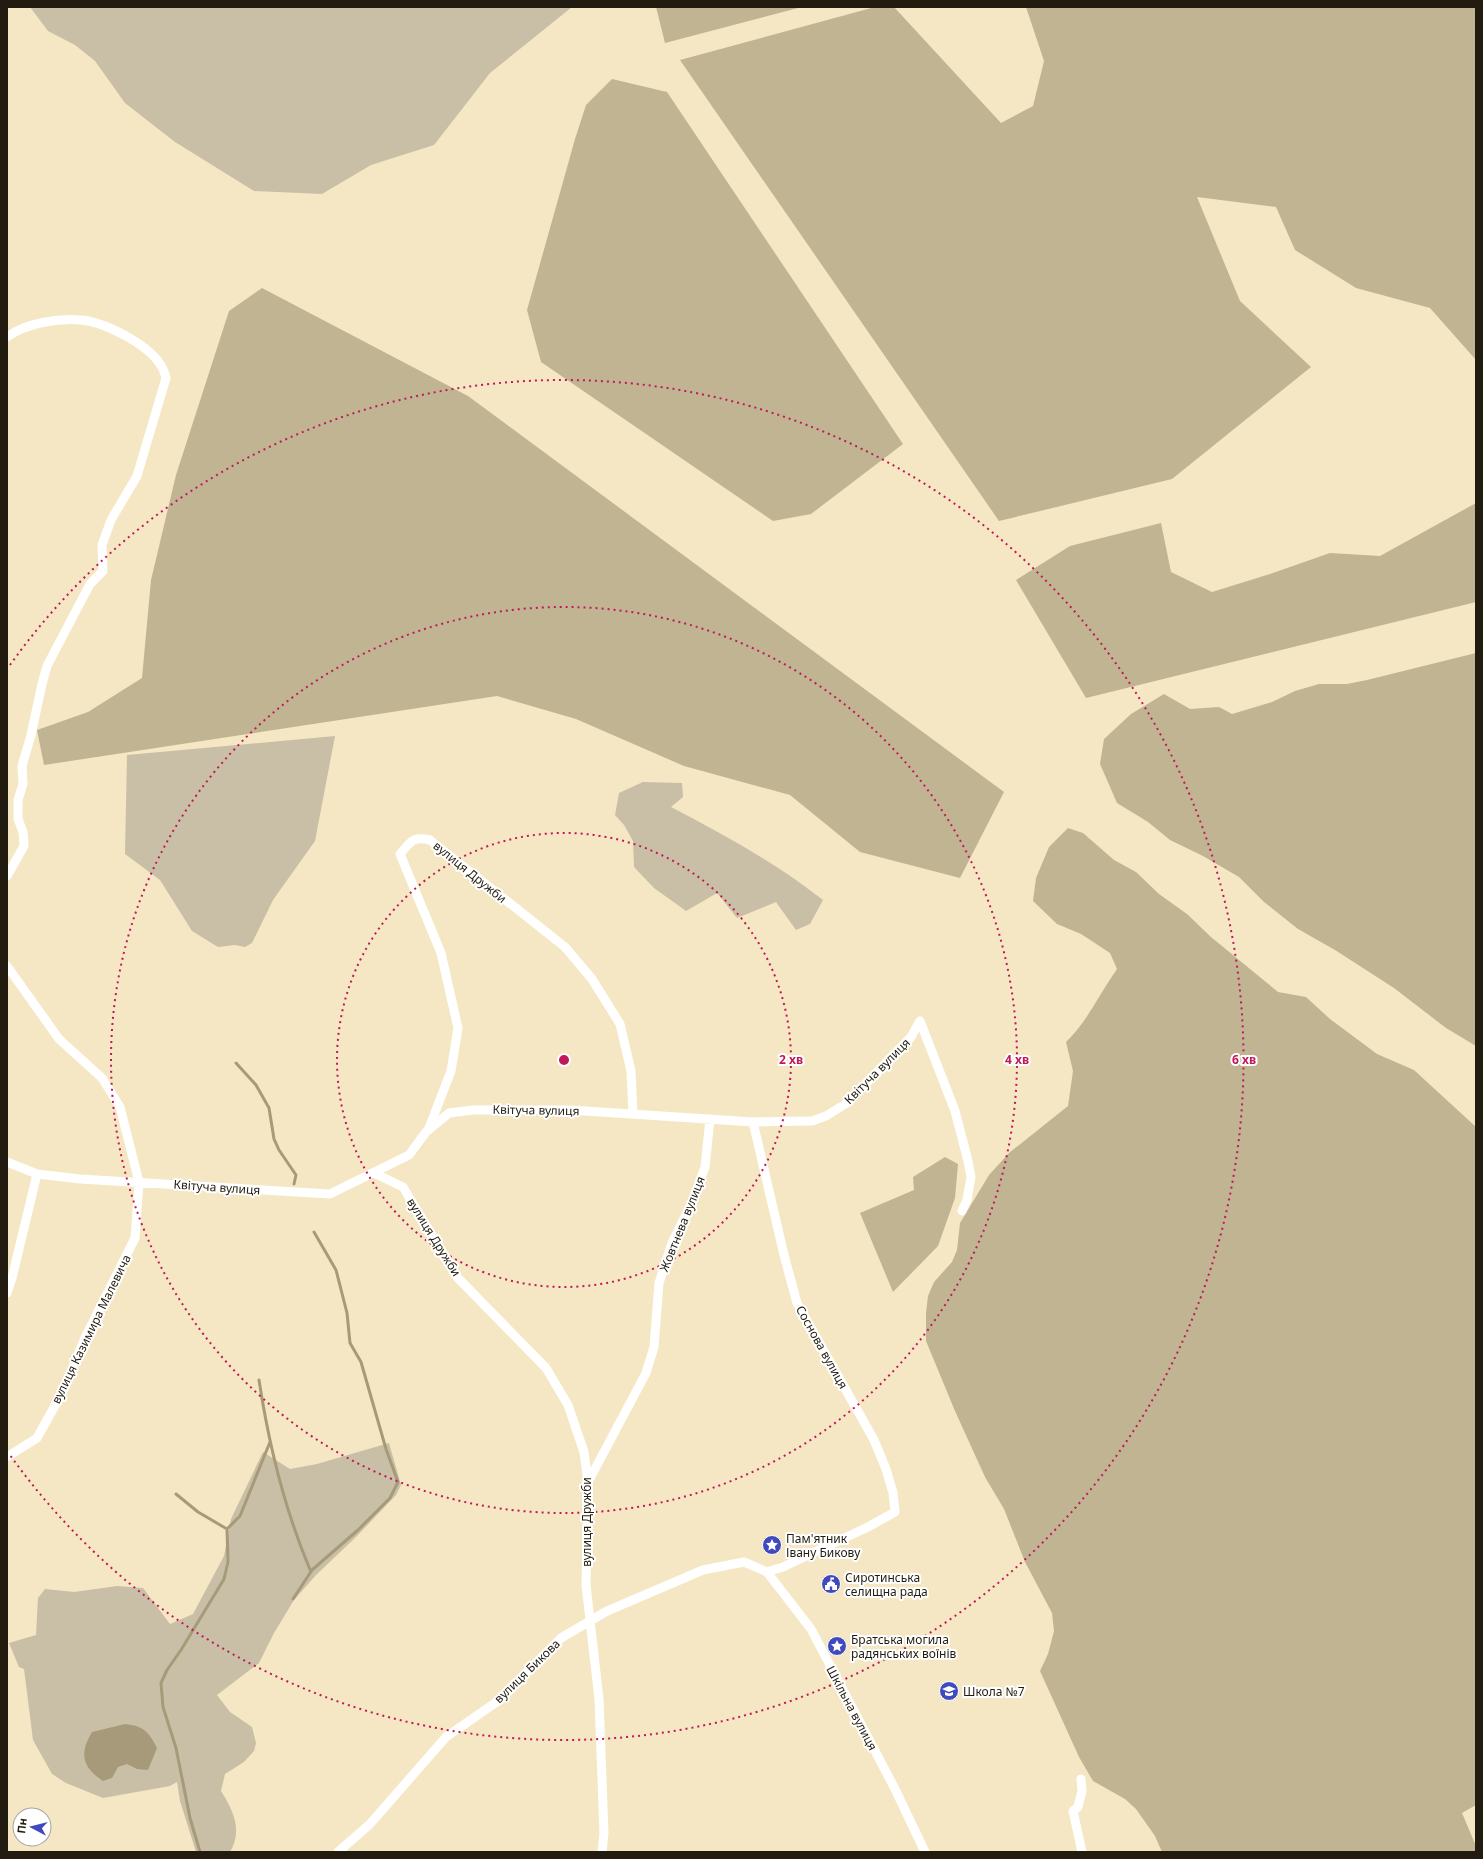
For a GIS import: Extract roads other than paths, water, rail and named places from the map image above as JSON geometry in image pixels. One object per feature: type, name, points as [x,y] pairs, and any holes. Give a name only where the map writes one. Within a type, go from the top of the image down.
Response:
[{"type":"street","points":[[7,337],[23,327],[49,322],[81,320],[97,324],[115,331],[142,346],[160,364],[166,378],[137,476],[111,520],[102,545],[103,571],[90,584],[47,666],[31,735],[22,766],[23,784],[18,800],[18,819],[23,832],[24,846],[7,876]]},
{"type":"street","name":"вулиця Дружби","points":[[429,1130],[451,1071],[458,1028],[441,953],[400,854],[411,841],[419,838],[430,840],[565,947],[592,979],[620,1024],[631,1071],[633,1114]]},
{"type":"street","points":[[7,966],[40,1010],[59,1039],[102,1078],[120,1107],[139,1182]]},
{"type":"street","name":"Квітуча вулиця","points":[[7,1162],[37,1174],[80,1179],[330,1194],[408,1155],[429,1130],[449,1113],[472,1110],[570,1110],[753,1122],[812,1121],[826,1116],[847,1103],[911,1037],[920,1021],[955,1111],[968,1161],[971,1177],[967,1200],[962,1211]]},
{"type":"street","name":"Жовтнева вулиця","points":[[588,1482],[646,1373],[654,1347],[659,1282],[672,1243],[692,1202],[705,1168],[710,1119]]},
{"type":"street","name":"Соснова вулиця","points":[[753,1122],[797,1303],[874,1440],[886,1469],[893,1493],[895,1512],[868,1527],[783,1567],[767,1572]]},
{"type":"street","name":"вулиця Дружби","points":[[374,1173],[403,1187],[457,1277],[546,1368],[568,1405],[584,1452],[588,1482],[586,1585],[599,1699],[604,1833],[602,1852]]},
{"type":"street","points":[[7,1293],[37,1174]]},
{"type":"street","name":"вулиця Казимира Малевича","points":[[7,1457],[37,1438],[62,1393],[86,1338],[135,1238],[139,1182]]},
{"type":"street","name":"вулиця Бикова","points":[[338,1852],[370,1824],[446,1737],[498,1701],[561,1638],[607,1611],[703,1570],[744,1562],[767,1572]]},
{"type":"street","name":"Шкільна вулиця","points":[[767,1572],[811,1629],[895,1789],[925,1852]]},
{"type":"street","points":[[1081,1779],[1082,1791],[1078,1807],[1073,1811],[1082,1852]]},
{"type":"waterway","points":[[236,1063],[256,1085],[269,1108],[274,1139],[279,1150],[296,1175],[294,1184]]},
{"type":"waterway","points":[[293,1599],[312,1570],[358,1530],[390,1498],[398,1482],[386,1449],[361,1362],[350,1343],[347,1313],[336,1270],[314,1232]]},
{"type":"waterway","points":[[259,1380],[279,1478],[293,1526],[311,1572]]},
{"type":"waterway","points":[[227,1529],[240,1516],[270,1442]]},
{"type":"waterway","points":[[176,1494],[198,1512],[227,1529],[228,1562],[224,1579],[181,1650],[167,1670],[161,1683],[163,1707],[176,1748],[190,1818],[200,1852]]},
{"type":"place","name":"Пам'ятник Івану Бикову","points":[[772,1545]]},
{"type":"place","name":"Сиротинська селищна рада","points":[[831,1584]]},
{"type":"place","name":"Братська могила радянських воїнів","points":[[837,1646]]},
{"type":"place","name":"Школа №7","points":[[949,1691]]}]
